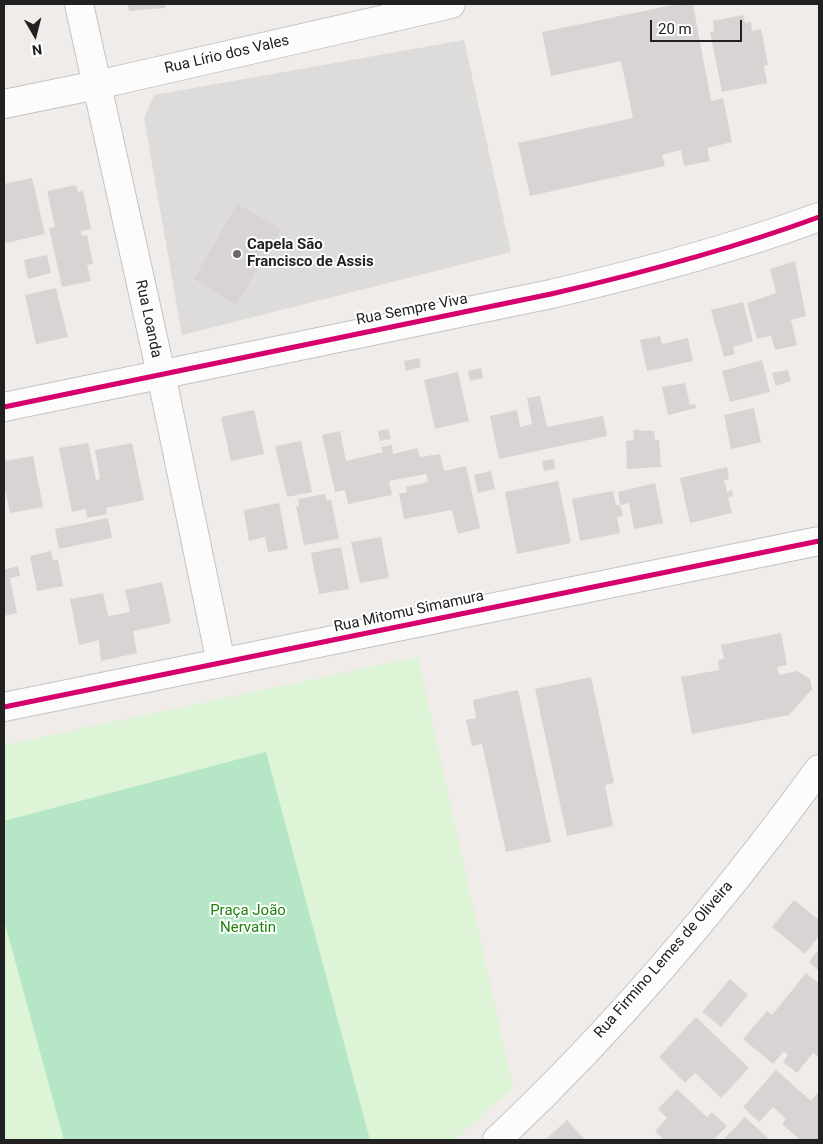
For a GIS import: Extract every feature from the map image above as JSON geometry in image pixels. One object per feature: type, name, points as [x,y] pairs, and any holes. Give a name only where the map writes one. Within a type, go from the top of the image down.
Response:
[{"type":"street","name":"Rua Loanda","points":[[79,4],[161,374],[221,663]]},
{"type":"street","name":"Rua Lírio dos Vales","points":[[4,104],[97,85],[450,4]]},
{"type":"street","name":"Rua Sempre Viva","points":[[4,407],[631,276],[696,258],[819,217]]},
{"type":"street","name":"Rua Mitomu Simamura","points":[[4,707],[819,541]]},
{"type":"street","name":"Rua Firmino Lemes de Oliveira","points":[[497,1140],[580,1058],[661,967],[748,862],[819,769]]},
{"type":"shaded area","points":[[464,40],[511,252],[182,335],[144,118],[154,95]]},
{"type":"green space","name":"Praça João Nervatin","points":[[418,657],[513,1087],[455,1140],[4,1140],[4,745]]},
{"type":"green space","points":[[266,752],[370,1140],[64,1140],[4,920],[4,821]]},
{"type":"building","points":[[128,4],[165,4],[165,8],[129,11]]},
{"type":"building","points":[[678,4],[693,4],[711,101],[723,98],[732,142],[707,148],[710,161],[684,166],[681,150],[662,155],[665,166],[530,196],[518,143],[633,118],[621,61],[551,76],[542,32]]},
{"type":"building","points":[[743,15],[745,23],[751,22],[752,31],[761,29],[768,65],[764,66],[767,83],[722,92],[710,32],[714,32],[713,21]]},
{"type":"building","points":[[32,178],[45,234],[6,243],[4,232],[4,184]]},
{"type":"building","points":[[76,185],[78,192],[83,191],[91,229],[81,231],[82,236],[87,235],[93,264],[87,265],[91,281],[62,287],[49,228],[55,227],[47,191]]},
{"type":"building","name":"Capela São Francisco de Assis","points":[[237,204],[281,229],[236,305],[194,279]]},
{"type":"building","points":[[47,255],[51,273],[28,279],[24,260]]},
{"type":"building","points":[[795,261],[806,316],[791,320],[797,345],[775,350],[771,336],[757,339],[747,303],[776,293],[770,269]]},
{"type":"building","points":[[56,288],[68,337],[36,344],[25,295]]},
{"type":"building","points":[[743,302],[753,341],[733,347],[735,354],[724,357],[711,310]]},
{"type":"building","points":[[660,336],[662,344],[688,338],[693,361],[647,371],[640,340]]},
{"type":"building","points":[[419,358],[421,367],[406,371],[404,361]]},
{"type":"building","points":[[762,360],[770,392],[730,402],[722,371]]},
{"type":"building","points":[[481,368],[483,378],[470,381],[468,371]]},
{"type":"building","points":[[788,370],[791,381],[776,386],[772,373]]},
{"type":"building","points":[[458,372],[469,421],[435,429],[424,380]]},
{"type":"building","points":[[685,383],[690,405],[695,404],[696,408],[668,415],[662,387]]},
{"type":"building","points":[[540,396],[547,427],[603,416],[607,436],[499,459],[490,416],[517,410],[520,427],[532,424],[527,398]]},
{"type":"building","points":[[754,408],[761,442],[731,449],[724,415]]},
{"type":"building","points":[[254,410],[264,454],[231,461],[221,417]]},
{"type":"building","points":[[388,429],[391,439],[380,441],[378,431]]},
{"type":"building","points":[[633,430],[654,431],[655,440],[659,440],[661,467],[627,469],[626,441],[634,440]]},
{"type":"building","points":[[340,431],[346,461],[383,452],[381,447],[392,445],[393,454],[417,448],[420,457],[440,454],[444,471],[466,466],[480,528],[458,534],[452,510],[404,519],[399,494],[407,492],[406,487],[428,482],[426,474],[389,481],[392,495],[348,504],[345,490],[335,492],[322,435]]},
{"type":"building","points":[[301,441],[312,492],[287,497],[275,446]]},
{"type":"building","points":[[88,443],[96,480],[100,479],[95,450],[132,443],[144,500],[106,508],[107,514],[87,518],[86,509],[72,512],[59,448]]},
{"type":"building","points":[[33,456],[43,507],[10,513],[4,484],[4,461]]},
{"type":"building","points":[[554,459],[555,469],[544,471],[542,461]]},
{"type":"building","points":[[727,467],[729,479],[724,480],[727,492],[732,490],[733,496],[728,497],[732,513],[690,523],[680,478]]},
{"type":"building","points":[[491,471],[495,489],[478,493],[474,475]]},
{"type":"building","points":[[558,481],[571,543],[517,554],[505,492]]},
{"type":"building","points":[[655,483],[663,523],[634,529],[629,503],[620,505],[618,492]]},
{"type":"building","points":[[613,491],[616,505],[620,505],[623,516],[617,517],[620,533],[580,541],[572,499]]},
{"type":"building","points":[[325,494],[327,501],[331,500],[339,539],[304,545],[296,506],[299,506],[298,499]]},
{"type":"building","points":[[279,503],[288,549],[268,552],[265,537],[249,541],[244,510]]},
{"type":"building","points":[[108,518],[112,538],[59,549],[55,529]]},
{"type":"building","points":[[381,537],[389,578],[360,583],[351,542]]},
{"type":"building","points":[[341,547],[349,589],[319,594],[311,553]]},
{"type":"building","points":[[51,551],[53,561],[58,559],[63,586],[37,591],[30,556]]},
{"type":"building","points":[[18,566],[20,576],[10,578],[17,613],[4,616],[4,570]]},
{"type":"building","points":[[162,582],[171,623],[133,631],[137,653],[101,661],[99,640],[79,645],[70,599],[103,593],[108,616],[130,612],[125,590]]},
{"type":"building","points":[[781,633],[787,665],[777,667],[779,675],[797,671],[810,679],[812,689],[789,715],[692,734],[681,677],[719,670],[718,660],[724,659],[721,645]]},
{"type":"building","points":[[591,677],[614,783],[605,785],[613,826],[567,836],[535,689]]},
{"type":"building","points":[[518,690],[551,842],[506,852],[482,744],[472,746],[466,720],[476,718],[473,700]]},
{"type":"building","points":[[794,900],[819,920],[819,936],[805,954],[772,927]]},
{"type":"building","points":[[819,949],[819,971],[809,962]]},
{"type":"building","points":[[806,973],[817,982],[819,979],[819,1057],[813,1053],[797,1073],[783,1062],[788,1055],[784,1051],[773,1064],[743,1039],[767,1011],[772,1015]]},
{"type":"building","points":[[730,979],[748,995],[721,1027],[702,1012]]},
{"type":"building","points":[[696,1017],[749,1068],[721,1098],[695,1073],[685,1083],[659,1057]]},
{"type":"building","points":[[776,1070],[811,1101],[819,1091],[819,1140],[800,1140],[782,1124],[786,1119],[773,1107],[759,1122],[743,1107]]},
{"type":"building","points":[[677,1089],[707,1117],[712,1112],[727,1126],[714,1140],[664,1140],[655,1131],[667,1118],[658,1109]]},
{"type":"building","points":[[745,1117],[768,1138],[766,1140],[723,1140]]},
{"type":"building","points":[[567,1120],[585,1140],[545,1140]]},
{"type":"cycle path","points":[[4,407],[551,294],[686,260],[753,240],[819,217]]},
{"type":"cycle path","points":[[4,707],[819,541]]},
{"type":"place","name":"Capela São Francisco de Assis","points":[[237,254]]}]
